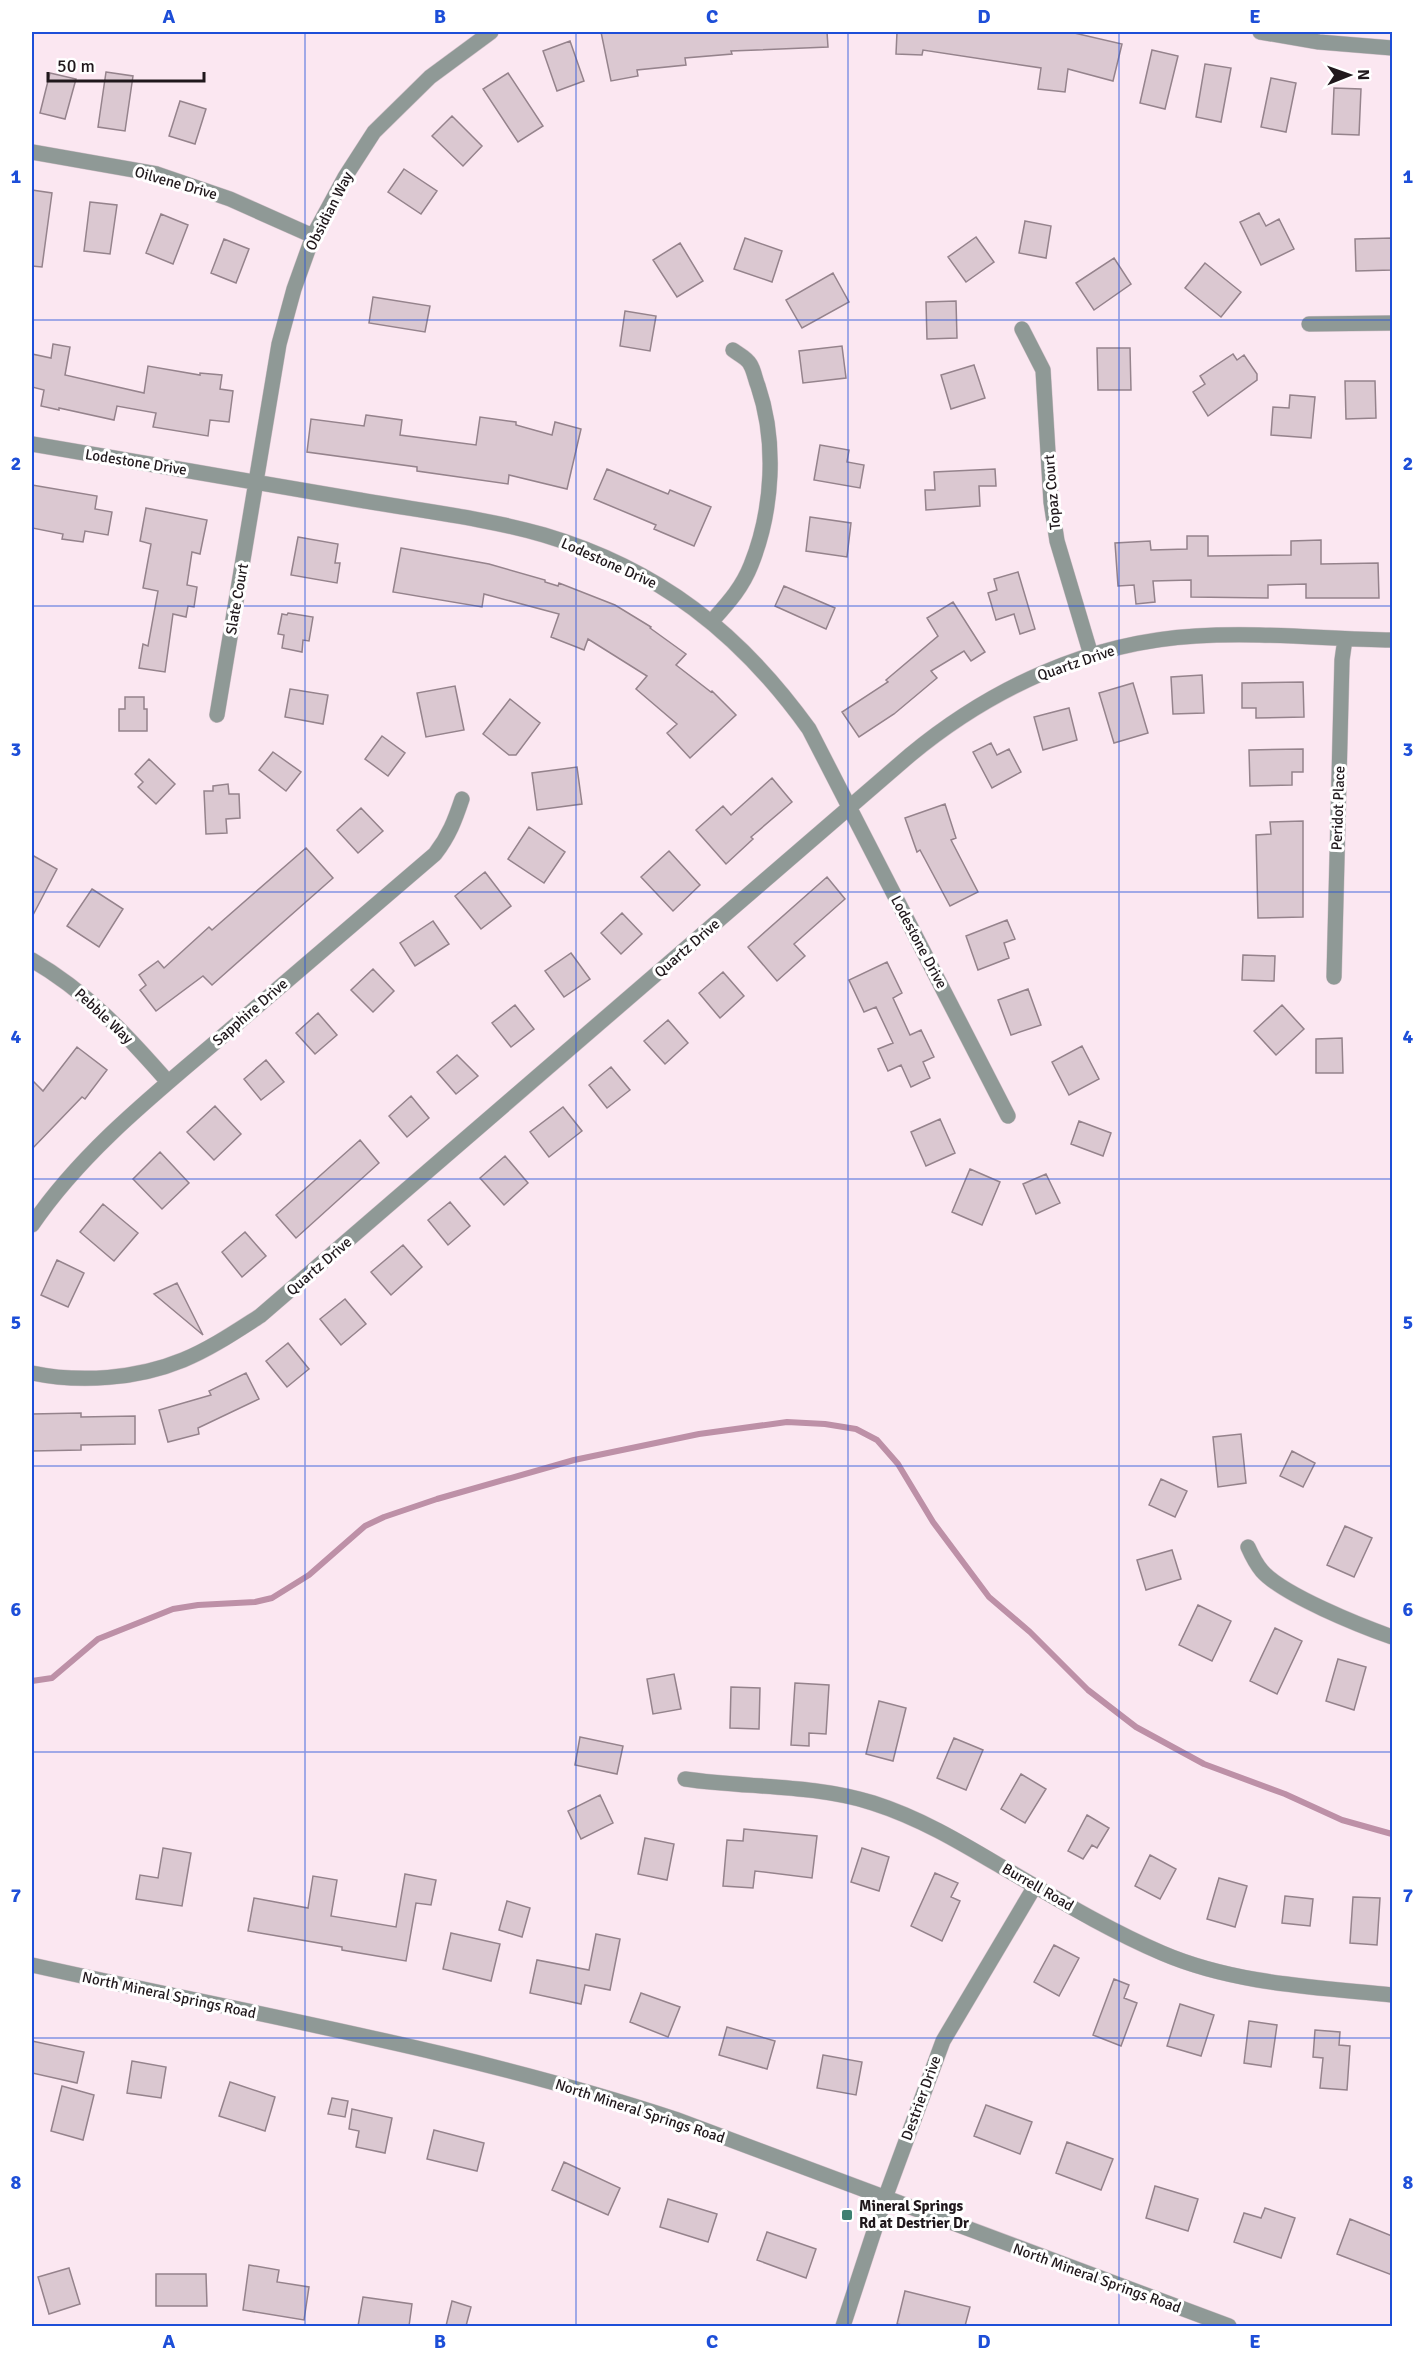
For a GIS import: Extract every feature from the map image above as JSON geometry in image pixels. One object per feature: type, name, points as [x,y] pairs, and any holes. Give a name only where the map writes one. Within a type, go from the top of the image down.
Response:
[{"type":"street","name":"Obsidian Way","points":[[256,482],[279,344],[294,290],[313,236],[345,177],[374,132],[430,77],[491,32]]},
{"type":"street","points":[[1260,32],[1319,42],[1392,48]]},
{"type":"street","name":"Oilvene Drive","points":[[32,152],[157,174],[230,199],[313,236]]},
{"type":"street","points":[[1309,324],[1392,323]]},
{"type":"street","name":"Topaz Court","points":[[1022,329],[1043,370],[1051,502],[1057,541],[1091,655]]},
{"type":"street","points":[[712,621],[737,594],[751,565],[765,521],[770,442],[763,400],[750,362],[733,350]]},
{"type":"street","name":"Lodestone Drive","points":[[32,444],[508,527],[560,540],[599,555],[660,585],[712,621],[741,648],[786,697],[809,729],[1008,1116]]},
{"type":"street","name":"Slate Court","points":[[217,716],[256,482]]},
{"type":"street","name":"Quartz Drive","points":[[32,1373],[64,1378],[98,1378],[154,1369],[182,1361],[260,1316],[935,735],[962,715],[1018,684],[1091,655],[1134,645],[1194,636],[1392,640]]},
{"type":"street","name":"Peridot Place","points":[[1334,977],[1342,660],[1345,639]]},
{"type":"street","name":"Sapphire Drive","points":[[32,1225],[61,1187],[91,1154],[168,1083],[435,854],[446,840],[462,799]]},
{"type":"street","name":"Pebble Way","points":[[32,960],[72,985],[99,1008],[134,1043],[168,1083]]},
{"type":"street","points":[[1248,1547],[1263,1572],[1278,1583],[1319,1606],[1392,1637]]},
{"type":"street","name":"Burrell Road","points":[[685,1779],[795,1789],[872,1803],[935,1827],[1128,1937],[1202,1968],[1275,1982],[1392,1995]]},
{"type":"street","name":"Destrier Drive","points":[[843,2326],[885,2198],[942,2041],[1035,1886]]},
{"type":"street","name":"North Mineral Springs Road","points":[[32,1965],[463,2060],[601,2095],[675,2120],[1229,2326]]},
{"type":"building","points":[[601,32],[827,32],[828,47],[731,51],[732,54],[685,58],[686,65],[637,70],[638,76],[611,81]]},
{"type":"building","points":[[897,32],[1070,32],[1122,44],[1113,81],[1068,69],[1065,92],[1038,89],[1041,68],[923,50],[922,55],[896,54]]},
{"type":"building","points":[[570,41],[584,81],[557,91],[543,51]]},
{"type":"building","points":[[1152,50],[1178,56],[1165,109],[1140,103]]},
{"type":"building","points":[[1205,64],[1231,68],[1221,122],[1196,117]]},
{"type":"building","points":[[106,72],[133,76],[125,131],[98,127]]},
{"type":"building","points":[[50,73],[76,79],[65,119],[40,113]]},
{"type":"building","points":[[508,73],[543,126],[518,142],[483,89]]},
{"type":"building","points":[[1271,78],[1296,83],[1286,132],[1261,127]]},
{"type":"building","points":[[1334,88],[1361,89],[1359,135],[1332,134]]},
{"type":"building","points":[[180,101],[206,109],[195,144],[169,136]]},
{"type":"building","points":[[452,116],[482,146],[463,166],[432,136]]},
{"type":"building","points":[[404,169],[437,191],[421,214],[388,192]]},
{"type":"building","points":[[32,190],[52,193],[42,267],[32,266]]},
{"type":"building","points":[[90,202],[117,205],[110,254],[84,251]]},
{"type":"building","points":[[1259,213],[1266,226],[1279,219],[1294,249],[1261,265],[1240,222]]},
{"type":"building","points":[[161,214],[188,225],[173,264],[146,253]]},
{"type":"building","points":[[1025,221],[1051,226],[1046,258],[1019,253]]},
{"type":"building","points":[[976,237],[994,262],[966,282],[948,257]]},
{"type":"building","points":[[745,238],[782,251],[772,282],[734,269]]},
{"type":"building","points":[[1392,238],[1392,270],[1356,271],[1355,239]]},
{"type":"building","points":[[224,239],[249,249],[236,283],[211,273]]},
{"type":"building","points":[[680,243],[703,281],[677,297],[653,260]]},
{"type":"building","points":[[1114,258],[1131,284],[1094,310],[1076,283]]},
{"type":"building","points":[[1205,263],[1241,292],[1221,317],[1185,288]]},
{"type":"building","points":[[833,273],[849,302],[802,328],[786,300]]},
{"type":"building","points":[[373,297],[430,306],[425,332],[369,323]]},
{"type":"building","points":[[956,301],[957,338],[927,339],[926,302]]},
{"type":"building","points":[[625,311],[656,316],[650,351],[620,346]]},
{"type":"building","points":[[53,344],[70,347],[65,375],[144,393],[148,366],[200,375],[200,373],[222,375],[220,389],[233,391],[229,422],[210,420],[208,436],[153,427],[156,413],[117,406],[114,420],[41,406],[44,390],[32,387],[32,354],[51,358]]},
{"type":"building","points":[[842,346],[846,378],[803,383],[799,351]]},
{"type":"building","points":[[1097,348],[1130,348],[1131,390],[1098,390]]},
{"type":"building","points":[[1233,354],[1237,360],[1244,355],[1257,374],[1257,380],[1208,416],[1193,392],[1205,384],[1200,376]]},
{"type":"building","points":[[974,365],[985,398],[951,409],[941,375]]},
{"type":"building","points":[[1345,381],[1375,381],[1376,418],[1346,419]]},
{"type":"building","points":[[1290,395],[1315,397],[1311,438],[1271,435],[1273,407],[1289,408]]},
{"type":"building","points":[[366,415],[402,420],[400,435],[476,445],[480,417],[516,422],[516,425],[552,435],[555,422],[581,429],[567,489],[509,475],[508,484],[417,471],[417,467],[307,452],[311,419],[364,426]]},
{"type":"building","points":[[820,445],[849,450],[847,462],[864,465],[860,488],[814,480]]},
{"type":"building","points":[[607,469],[668,494],[670,490],[711,507],[694,546],[654,529],[656,525],[594,499]]},
{"type":"building","points":[[995,469],[996,486],[979,486],[980,506],[926,510],[925,490],[935,490],[934,472]]},
{"type":"building","points":[[32,485],[97,496],[95,509],[112,512],[108,535],[85,531],[83,542],[62,539],[63,534],[32,528]]},
{"type":"building","points":[[146,508],[207,520],[200,554],[192,552],[187,585],[197,587],[194,607],[188,606],[186,617],[173,614],[165,672],[139,668],[143,644],[148,646],[158,591],[143,588],[151,544],[140,541]]},
{"type":"building","points":[[810,517],[851,523],[847,557],[806,551]]},
{"type":"building","points":[[1187,536],[1208,536],[1208,556],[1291,555],[1291,541],[1321,540],[1321,564],[1378,563],[1379,598],[1306,598],[1306,584],[1268,585],[1268,598],[1191,597],[1191,580],[1153,581],[1155,602],[1136,604],[1134,585],[1118,586],[1115,543],[1150,541],[1151,550],[1187,549]]},
{"type":"building","points":[[298,537],[338,544],[335,563],[340,563],[337,583],[291,575]]},
{"type":"building","points":[[401,548],[489,564],[558,586],[559,583],[615,605],[651,627],[686,654],[676,665],[712,691],[736,715],[690,758],[667,733],[677,724],[636,689],[647,676],[588,639],[584,650],[551,637],[559,614],[484,594],[482,607],[393,592]]},
{"type":"building","points":[[1018,572],[1035,629],[1020,634],[1014,614],[996,620],[988,593],[997,590],[994,579]]},
{"type":"building","points":[[784,586],[835,608],[826,629],[775,606]]},
{"type":"building","points":[[953,602],[985,652],[971,661],[964,651],[931,671],[937,678],[894,714],[859,737],[842,712],[888,682],[886,680],[938,636],[927,618]]},
{"type":"building","points":[[288,613],[313,617],[309,641],[303,640],[302,652],[282,648],[284,635],[278,634],[282,614],[287,615]]},
{"type":"building","points":[[1202,675],[1204,713],[1173,714],[1171,677]]},
{"type":"building","points":[[1303,682],[1304,717],[1256,718],[1256,708],[1242,708],[1242,683]]},
{"type":"building","points":[[1133,683],[1148,733],[1114,743],[1099,693]]},
{"type":"building","points":[[455,686],[464,730],[426,737],[417,693]]},
{"type":"building","points":[[290,689],[328,695],[323,724],[285,717]]},
{"type":"building","points":[[125,697],[144,697],[144,709],[147,709],[147,731],[119,731],[119,709],[125,709]]},
{"type":"building","points":[[510,699],[540,723],[516,755],[509,755],[483,734]]},
{"type":"building","points":[[1069,708],[1077,740],[1043,750],[1034,717]]},
{"type":"building","points":[[382,736],[405,753],[388,776],[365,759]]},
{"type":"building","points":[[991,743],[997,755],[1009,749],[1021,772],[992,788],[973,752]]},
{"type":"building","points":[[1303,749],[1303,772],[1292,772],[1292,785],[1250,786],[1249,750]]},
{"type":"building","points":[[273,752],[301,772],[286,791],[259,770]]},
{"type":"building","points":[[149,759],[175,784],[156,804],[138,787],[143,782],[135,774]]},
{"type":"building","points":[[577,767],[582,804],[537,810],[532,773]]},
{"type":"building","points":[[772,778],[792,802],[751,837],[753,839],[726,864],[696,830],[723,806],[731,815]]},
{"type":"building","points":[[228,784],[229,794],[239,794],[240,818],[226,819],[227,833],[206,834],[204,791],[213,791],[213,786]]},
{"type":"building","points":[[945,804],[956,838],[951,840],[978,892],[950,906],[920,850],[917,852],[905,818]]},
{"type":"building","points":[[361,808],[383,831],[358,853],[337,830]]},
{"type":"building","points":[[1303,821],[1303,917],[1258,918],[1256,835],[1271,834],[1270,822]]},
{"type":"building","points":[[529,827],[565,852],[544,883],[508,859]]},
{"type":"building","points":[[306,848],[333,878],[212,985],[203,976],[156,1011],[140,990],[146,985],[139,975],[158,961],[164,968],[209,927],[212,930]]},
{"type":"building","points":[[669,851],[700,885],[673,911],[641,877]]},
{"type":"building","points":[[32,855],[57,869],[32,917]]},
{"type":"building","points":[[485,872],[511,906],[481,929],[455,896]]},
{"type":"building","points":[[827,877],[845,899],[794,944],[805,956],[777,981],[748,947]]},
{"type":"building","points":[[92,889],[123,909],[99,947],[67,926]]},
{"type":"building","points":[[622,913],[642,934],[621,954],[601,933]]},
{"type":"building","points":[[1007,920],[1015,939],[1004,943],[1009,958],[978,970],[966,936]]},
{"type":"building","points":[[433,921],[449,944],[415,966],[400,943]]},
{"type":"building","points":[[571,953],[590,979],[564,997],[545,971]]},
{"type":"building","points":[[1243,955],[1275,956],[1274,981],[1242,980]]},
{"type":"building","points":[[887,962],[902,993],[893,998],[910,1035],[921,1030],[934,1057],[923,1062],[930,1078],[911,1087],[901,1065],[888,1071],[878,1049],[893,1043],[876,1007],[864,1012],[849,980]]},
{"type":"building","points":[[373,969],[394,991],[373,1012],[351,990]]},
{"type":"building","points":[[723,972],[744,996],[720,1018],[699,993]]},
{"type":"building","points":[[1028,989],[1041,1025],[1011,1035],[998,1000]]},
{"type":"building","points":[[515,1005],[534,1029],[511,1047],[492,1023]]},
{"type":"building","points":[[1282,1005],[1304,1029],[1276,1055],[1254,1031]]},
{"type":"building","points":[[318,1013],[337,1035],[315,1054],[296,1033]]},
{"type":"building","points":[[668,1020],[688,1043],[665,1064],[644,1041]]},
{"type":"building","points":[[1342,1038],[1343,1073],[1316,1073],[1316,1039]]},
{"type":"building","points":[[1082,1046],[1099,1079],[1069,1095],[1052,1062]]},
{"type":"building","points":[[77,1047],[107,1070],[85,1099],[82,1097],[32,1149],[32,1080],[43,1091]]},
{"type":"building","points":[[457,1055],[478,1076],[456,1094],[437,1072]]},
{"type":"building","points":[[266,1060],[284,1082],[261,1100],[244,1079]]},
{"type":"building","points":[[611,1067],[630,1090],[607,1108],[589,1085]]},
{"type":"building","points":[[411,1096],[429,1118],[407,1137],[389,1116]]},
{"type":"building","points":[[215,1106],[241,1134],[214,1160],[187,1132]]},
{"type":"building","points":[[563,1107],[582,1131],[549,1157],[530,1132]]},
{"type":"building","points":[[940,1119],[955,1153],[926,1166],[911,1132]]},
{"type":"building","points":[[1079,1121],[1111,1133],[1103,1156],[1071,1144]]},
{"type":"building","points":[[360,1140],[379,1163],[296,1238],[276,1215]]},
{"type":"building","points":[[160,1152],[189,1183],[162,1209],[133,1179]]},
{"type":"building","points":[[505,1156],[528,1183],[504,1205],[480,1178]]},
{"type":"building","points":[[970,1169],[1000,1182],[982,1225],[952,1212]]},
{"type":"building","points":[[1046,1174],[1060,1203],[1036,1214],[1023,1184]]},
{"type":"building","points":[[450,1202],[470,1226],[448,1245],[428,1220]]},
{"type":"building","points":[[103,1204],[138,1233],[114,1261],[80,1232]]},
{"type":"building","points":[[245,1232],[266,1256],[242,1277],[222,1252]]},
{"type":"building","points":[[403,1245],[422,1267],[391,1295],[371,1272]]},
{"type":"building","points":[[57,1260],[84,1273],[68,1307],[41,1295]]},
{"type":"building","points":[[177,1283],[203,1335],[154,1294]]},
{"type":"building","points":[[345,1299],[366,1324],[341,1345],[320,1319]]},
{"type":"building","points":[[288,1343],[309,1369],[287,1387],[266,1361]]},
{"type":"building","points":[[246,1373],[259,1399],[198,1428],[199,1434],[168,1442],[159,1410],[211,1395],[209,1391]]},
{"type":"building","points":[[81,1413],[81,1417],[135,1416],[135,1444],[81,1445],[81,1450],[32,1451],[32,1414]]},
{"type":"building","points":[[1241,1434],[1246,1483],[1218,1487],[1213,1437]]},
{"type":"building","points":[[1292,1451],[1315,1463],[1303,1487],[1280,1476]]},
{"type":"building","points":[[1161,1479],[1187,1491],[1175,1517],[1149,1505]]},
{"type":"building","points":[[1345,1526],[1372,1538],[1354,1577],[1327,1565]]},
{"type":"building","points":[[1172,1550],[1181,1579],[1146,1590],[1137,1560]]},
{"type":"building","points":[[1198,1605],[1231,1621],[1212,1661],[1179,1645]]},
{"type":"building","points":[[1275,1628],[1302,1641],[1277,1694],[1250,1681]]},
{"type":"building","points":[[1338,1659],[1366,1667],[1354,1710],[1326,1701]]},
{"type":"building","points":[[674,1674],[681,1709],[653,1714],[647,1679]]},
{"type":"building","points":[[795,1683],[829,1685],[826,1734],[809,1733],[809,1746],[791,1745]]},
{"type":"building","points":[[731,1687],[760,1688],[759,1729],[730,1728]]},
{"type":"building","points":[[879,1701],[906,1708],[893,1761],[866,1754]]},
{"type":"building","points":[[580,1737],[623,1746],[617,1774],[575,1765]]},
{"type":"building","points":[[954,1738],[983,1750],[966,1790],[937,1778]]},
{"type":"building","points":[[1021,1774],[1046,1789],[1025,1823],[1001,1809]]},
{"type":"building","points":[[600,1795],[613,1823],[581,1839],[568,1811]]},
{"type":"building","points":[[1087,1815],[1109,1828],[1097,1848],[1092,1845],[1083,1859],[1068,1851]]},
{"type":"building","points":[[744,1829],[817,1836],[812,1878],[755,1871],[753,1888],[723,1886],[727,1840],[743,1841]]},
{"type":"building","points":[[645,1838],[674,1844],[667,1880],[638,1874]]},
{"type":"building","points":[[163,1848],[191,1853],[182,1906],[136,1899],[140,1875],[158,1878]]},
{"type":"building","points":[[862,1848],[889,1857],[879,1891],[851,1882]]},
{"type":"building","points":[[1150,1855],[1176,1869],[1160,1899],[1135,1886]]},
{"type":"building","points":[[935,1873],[958,1883],[951,1897],[960,1901],[942,1941],[911,1926]]},
{"type":"building","points":[[405,1874],[436,1880],[431,1905],[416,1903],[406,1961],[342,1950],[342,1947],[248,1931],[254,1898],[308,1908],[313,1876],[337,1880],[331,1916],[396,1927]]},
{"type":"building","points":[[1219,1878],[1247,1886],[1235,1927],[1207,1919]]},
{"type":"building","points":[[1285,1896],[1313,1899],[1310,1926],[1282,1923]]},
{"type":"building","points":[[1353,1897],[1380,1898],[1377,1945],[1350,1943]]},
{"type":"building","points":[[507,1901],[530,1908],[522,1937],[499,1930]]},
{"type":"building","points":[[451,1933],[500,1944],[491,1981],[443,1969]]},
{"type":"building","points":[[596,1934],[620,1939],[610,1990],[585,1985],[581,2004],[530,1993],[537,1960],[589,1970]]},
{"type":"building","points":[[1054,1945],[1079,1958],[1059,1996],[1034,1982]]},
{"type":"building","points":[[1114,1979],[1129,1985],[1124,1998],[1137,2003],[1121,2046],[1093,2035]]},
{"type":"building","points":[[641,1993],[680,2007],[668,2037],[630,2022]]},
{"type":"building","points":[[1180,2004],[1214,2015],[1201,2056],[1167,2046]]},
{"type":"building","points":[[1249,2021],[1277,2025],[1271,2067],[1244,2063]]},
{"type":"building","points":[[727,2027],[775,2041],[767,2069],[719,2055]]},
{"type":"building","points":[[1315,2030],[1340,2032],[1339,2045],[1350,2046],[1347,2090],[1320,2088],[1323,2058],[1313,2057]]},
{"type":"building","points":[[32,2041],[84,2052],[77,2083],[32,2073]]},
{"type":"building","points":[[823,2055],[862,2062],[856,2095],[817,2088]]},
{"type":"building","points":[[132,2061],[166,2067],[161,2098],[127,2093]]},
{"type":"building","points":[[230,2082],[275,2097],[265,2131],[219,2116]]},
{"type":"building","points":[[62,2086],[94,2095],[83,2140],[51,2131]]},
{"type":"building","points":[[332,2098],[348,2101],[345,2117],[328,2114]]},
{"type":"building","points":[[986,2105],[1032,2122],[1020,2154],[974,2136]]},
{"type":"building","points":[[352,2109],[392,2118],[385,2153],[356,2147],[359,2131],[349,2129]]},
{"type":"building","points":[[434,2130],[484,2143],[477,2171],[427,2159]]},
{"type":"building","points":[[1067,2142],[1113,2159],[1101,2190],[1056,2173]]},
{"type":"building","points":[[564,2162],[620,2188],[608,2215],[552,2190]]},
{"type":"building","points":[[1155,2186],[1198,2199],[1188,2231],[1146,2218]]},
{"type":"building","points":[[668,2199],[717,2214],[708,2242],[660,2227]]},
{"type":"building","points":[[1265,2208],[1295,2218],[1281,2258],[1234,2242],[1244,2213],[1261,2218]]},
{"type":"building","points":[[1350,2219],[1392,2236],[1392,2275],[1337,2254]]},
{"type":"building","points":[[767,2232],[816,2249],[806,2278],[757,2260]]},
{"type":"building","points":[[249,2265],[279,2270],[277,2282],[309,2287],[304,2320],[243,2310]]},
{"type":"building","points":[[69,2268],[80,2304],[49,2314],[38,2277]]},
{"type":"building","points":[[156,2274],[206,2274],[207,2306],[156,2306]]},
{"type":"building","points":[[905,2291],[970,2307],[965,2326],[897,2324]]},
{"type":"building","points":[[363,2297],[412,2304],[409,2326],[358,2326]]},
{"type":"building","points":[[452,2301],[471,2307],[466,2326],[446,2326]]},
{"type":"waterway","points":[[32,1681],[52,1678],[98,1639],[173,1609],[198,1605],[255,1602],[272,1598],[309,1575],[365,1526],[437,1499],[574,1460],[699,1434],[787,1422],[825,1424],[856,1429],[877,1440],[898,1464],[933,1522],[989,1597],[1030,1632],[1088,1690],[1136,1727],[1204,1764],[1285,1794],[1342,1820],[1392,1834]]},
{"type":"place","name":"Mineral Springs Rd at Destrier Dr","points":[[847,2215]]}]
